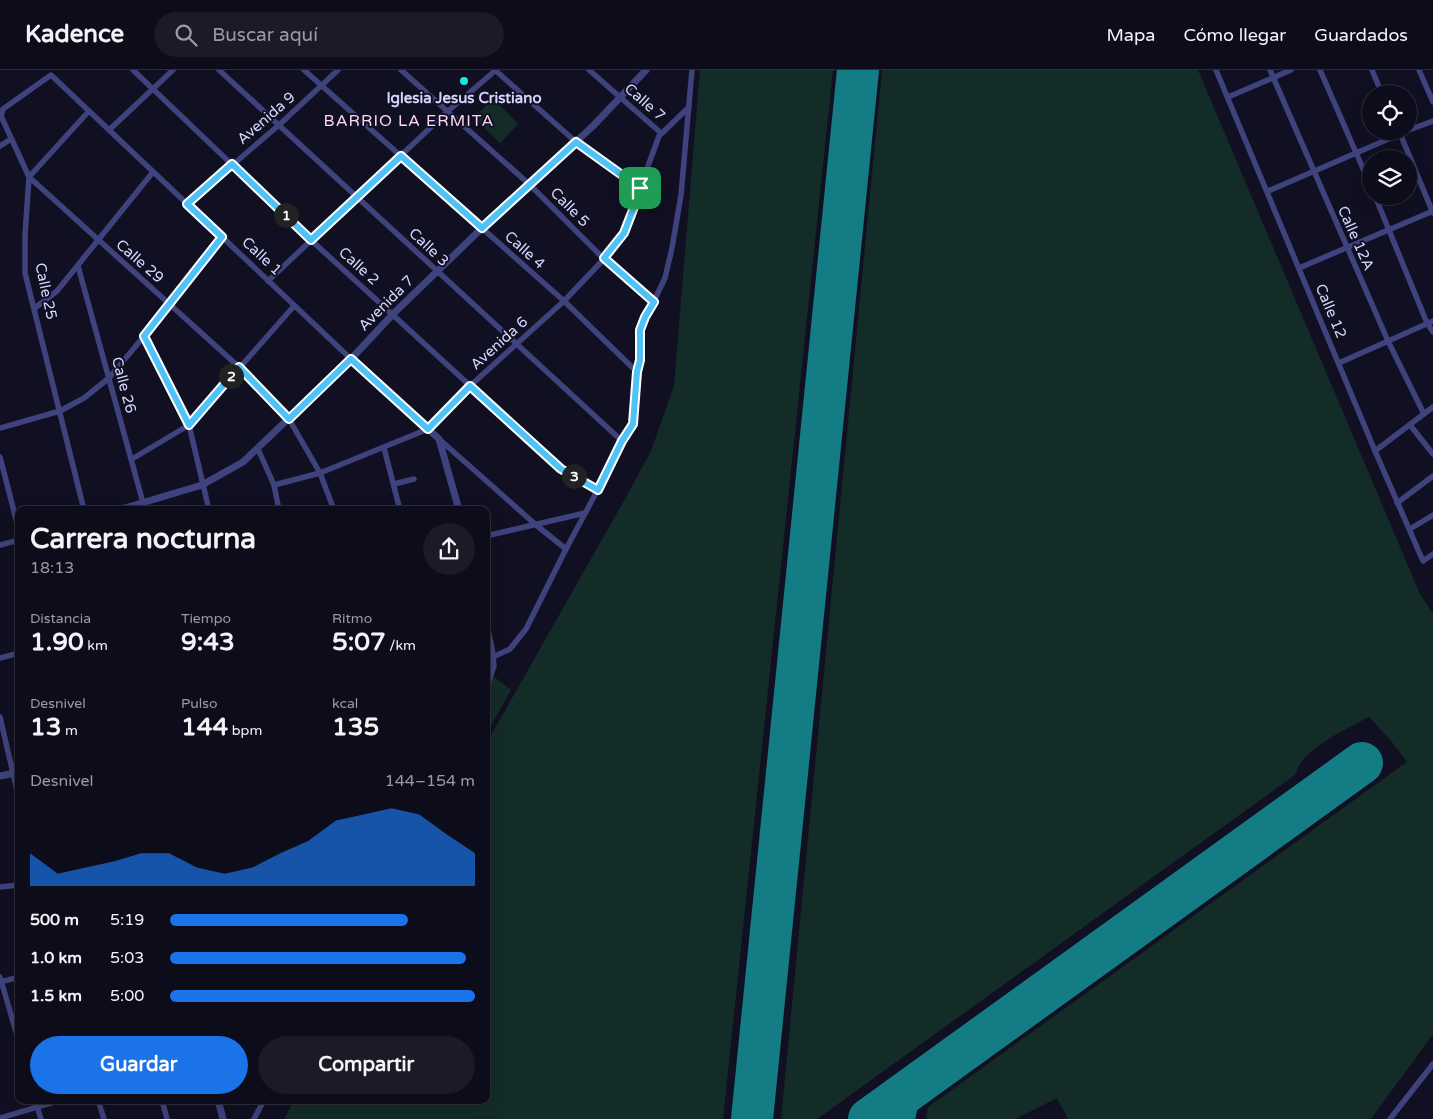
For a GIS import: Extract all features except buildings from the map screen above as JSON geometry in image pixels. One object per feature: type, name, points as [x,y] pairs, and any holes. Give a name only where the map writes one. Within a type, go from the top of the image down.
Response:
[{"type":"street","name":"Calle 2","points":[[133,70],[311,240],[561,469],[598,490]]},
{"type":"street","points":[[109,130],[173,70]]},
{"type":"street","name":"Calle 3","points":[[219,70],[622,441]]},
{"type":"street","name":"Calle 4","points":[[304,70],[564,301],[637,372]]},
{"type":"street","name":"Avenida 9","points":[[187,204],[279,125],[338,70]]},
{"type":"street","name":"Calle 5","points":[[401,70],[530,184],[604,258],[654,302]]},
{"type":"street","points":[[268,281],[448,111],[496,70],[576,142],[640,188]]},
{"type":"street","name":"Calle 7","points":[[589,70],[662,133]]},
{"type":"street","name":"Avenida 7","points":[[144,506],[202,485],[243,462],[258,449],[482,228],[576,142],[646,70]]},
{"type":"street","points":[[490,678],[494,666],[490,658],[510,649],[526,630],[566,548],[622,441],[633,424],[637,372],[640,360],[640,330],[665,278],[681,195],[692,70]]},
{"type":"street","name":"Calle 12","points":[[1216,70],[1423,561],[1433,554]]},
{"type":"street","name":"Calle 12A","points":[[1270,70],[1388,341],[1424,414]]},
{"type":"street","points":[[1228,97],[1291,70]]},
{"type":"street","points":[[1320,70],[1362,165]]},
{"type":"street","points":[[1372,70],[1378,85]]},
{"type":"street","points":[[1420,70],[1433,102]]},
{"type":"street","name":"Calle 1","points":[[51,75],[351,359],[536,525],[566,548]]},
{"type":"street","name":"Calle 25","points":[[51,75],[3,109],[1,116],[29,177],[25,273],[83,506]]},
{"type":"street","points":[[662,133],[689,107]]},
{"type":"street","points":[[29,177],[89,111]]},
{"type":"street","points":[[1417,127],[1433,121]]},
{"type":"street","name":"Avenida 6","points":[[274,485],[320,473],[428,429],[470,386],[564,301],[604,258],[624,233],[659,136],[662,133]]},
{"type":"street","points":[[0,146],[11,139]]},
{"type":"street","points":[[1268,191],[1385,140]]},
{"type":"street","points":[[1299,268],[1433,212],[1403,140]]},
{"type":"street","points":[[35,308],[57,291],[153,172]]},
{"type":"street","name":"Calle 29","points":[[29,177],[239,367],[289,419],[320,473],[332,506]]},
{"type":"street","points":[[1379,205],[1433,332]]},
{"type":"street","points":[[0,428],[60,411],[84,398],[109,378],[171,304],[222,237]]},
{"type":"street","name":"Calle 26","points":[[78,266],[144,506]]},
{"type":"street","points":[[132,459],[189,425],[294,306]]},
{"type":"street","points":[[1339,363],[1430,322]]},
{"type":"street","points":[[144,336],[189,425],[208,506]]},
{"type":"street","points":[[1375,451],[1433,408]]},
{"type":"street","points":[[1410,425],[1433,454]]},
{"type":"street","points":[[439,439],[459,506]]},
{"type":"street","points":[[384,448],[399,506]]},
{"type":"street","points":[[258,449],[274,485],[278,506]]},
{"type":"street","points":[[445,461],[456,454]]},
{"type":"street","points":[[0,456],[15,515]]},
{"type":"street","points":[[1397,503],[1433,476]]},
{"type":"street","points":[[394,484],[414,479]]},
{"type":"street","points":[[490,535],[585,513]]},
{"type":"street","points":[[1410,529],[1433,515]]},
{"type":"street","points":[[0,545],[15,541]]},
{"type":"street","points":[[0,658],[15,654]]},
{"type":"street","points":[[0,717],[15,769]]},
{"type":"street","points":[[0,776],[15,772]]},
{"type":"street","points":[[0,888],[15,886]]},
{"type":"street","points":[[15,979],[0,981],[15,1029]]},
{"type":"street","points":[[1392,1118],[1432,1067]]},
{"type":"street","points":[[37,1104],[41,1119]]},
{"type":"street","points":[[0,1118],[48,1104]]},
{"type":"street","points":[[99,1104],[104,1119]]},
{"type":"street","points":[[163,1104],[167,1119]]},
{"type":"street","points":[[219,1104],[223,1119]]},
{"type":"street","points":[[254,1119],[262,1104]]},
{"type":"green space","points":[[700,70],[833,70],[723,1119],[284,1119],[292,1104],[490,1104],[490,737],[651,451],[674,386]]},
{"type":"green space","points":[[882,70],[1198,70],[1420,594],[1433,614],[1433,1034],[1371,1119],[1068,1119],[1057,1098],[1015,1119],[926,1119],[928,1107],[1407,762],[1369,717],[1316,748],[1302,761],[1295,775],[817,1119],[781,1119]]},
{"type":"green space","points":[[493,98],[518,124],[500,143],[474,118]]},
{"type":"green space","points":[[493,676],[511,690],[490,727],[490,684]]},
{"type":"taxiway","points":[[906,1119],[913,1087]]},
{"type":"taxiway","points":[[884,1108],[896,1110],[901,1113],[904,1119]]},
{"type":"runway","points":[[752,1119],[858,70]]},
{"type":"runway","points":[[869,1119],[1362,763]]},
{"type":"place","name":"Iglesia Jesus Cristiano","points":[[464,81]]},
{"type":"district","name":"BARRIO LA ERMITA","points":[[409,121]]},
{"type":"route","points":[[576,142],[640,188],[624,233],[604,258],[638,290],[654,302],[640,330],[640,360],[637,372],[633,424],[622,441],[598,490],[561,469],[470,386],[428,429],[351,359],[289,419],[239,367],[189,425],[144,336],[222,237],[187,204],[232,164],[311,240],[401,156],[482,228],[576,142]]}]
